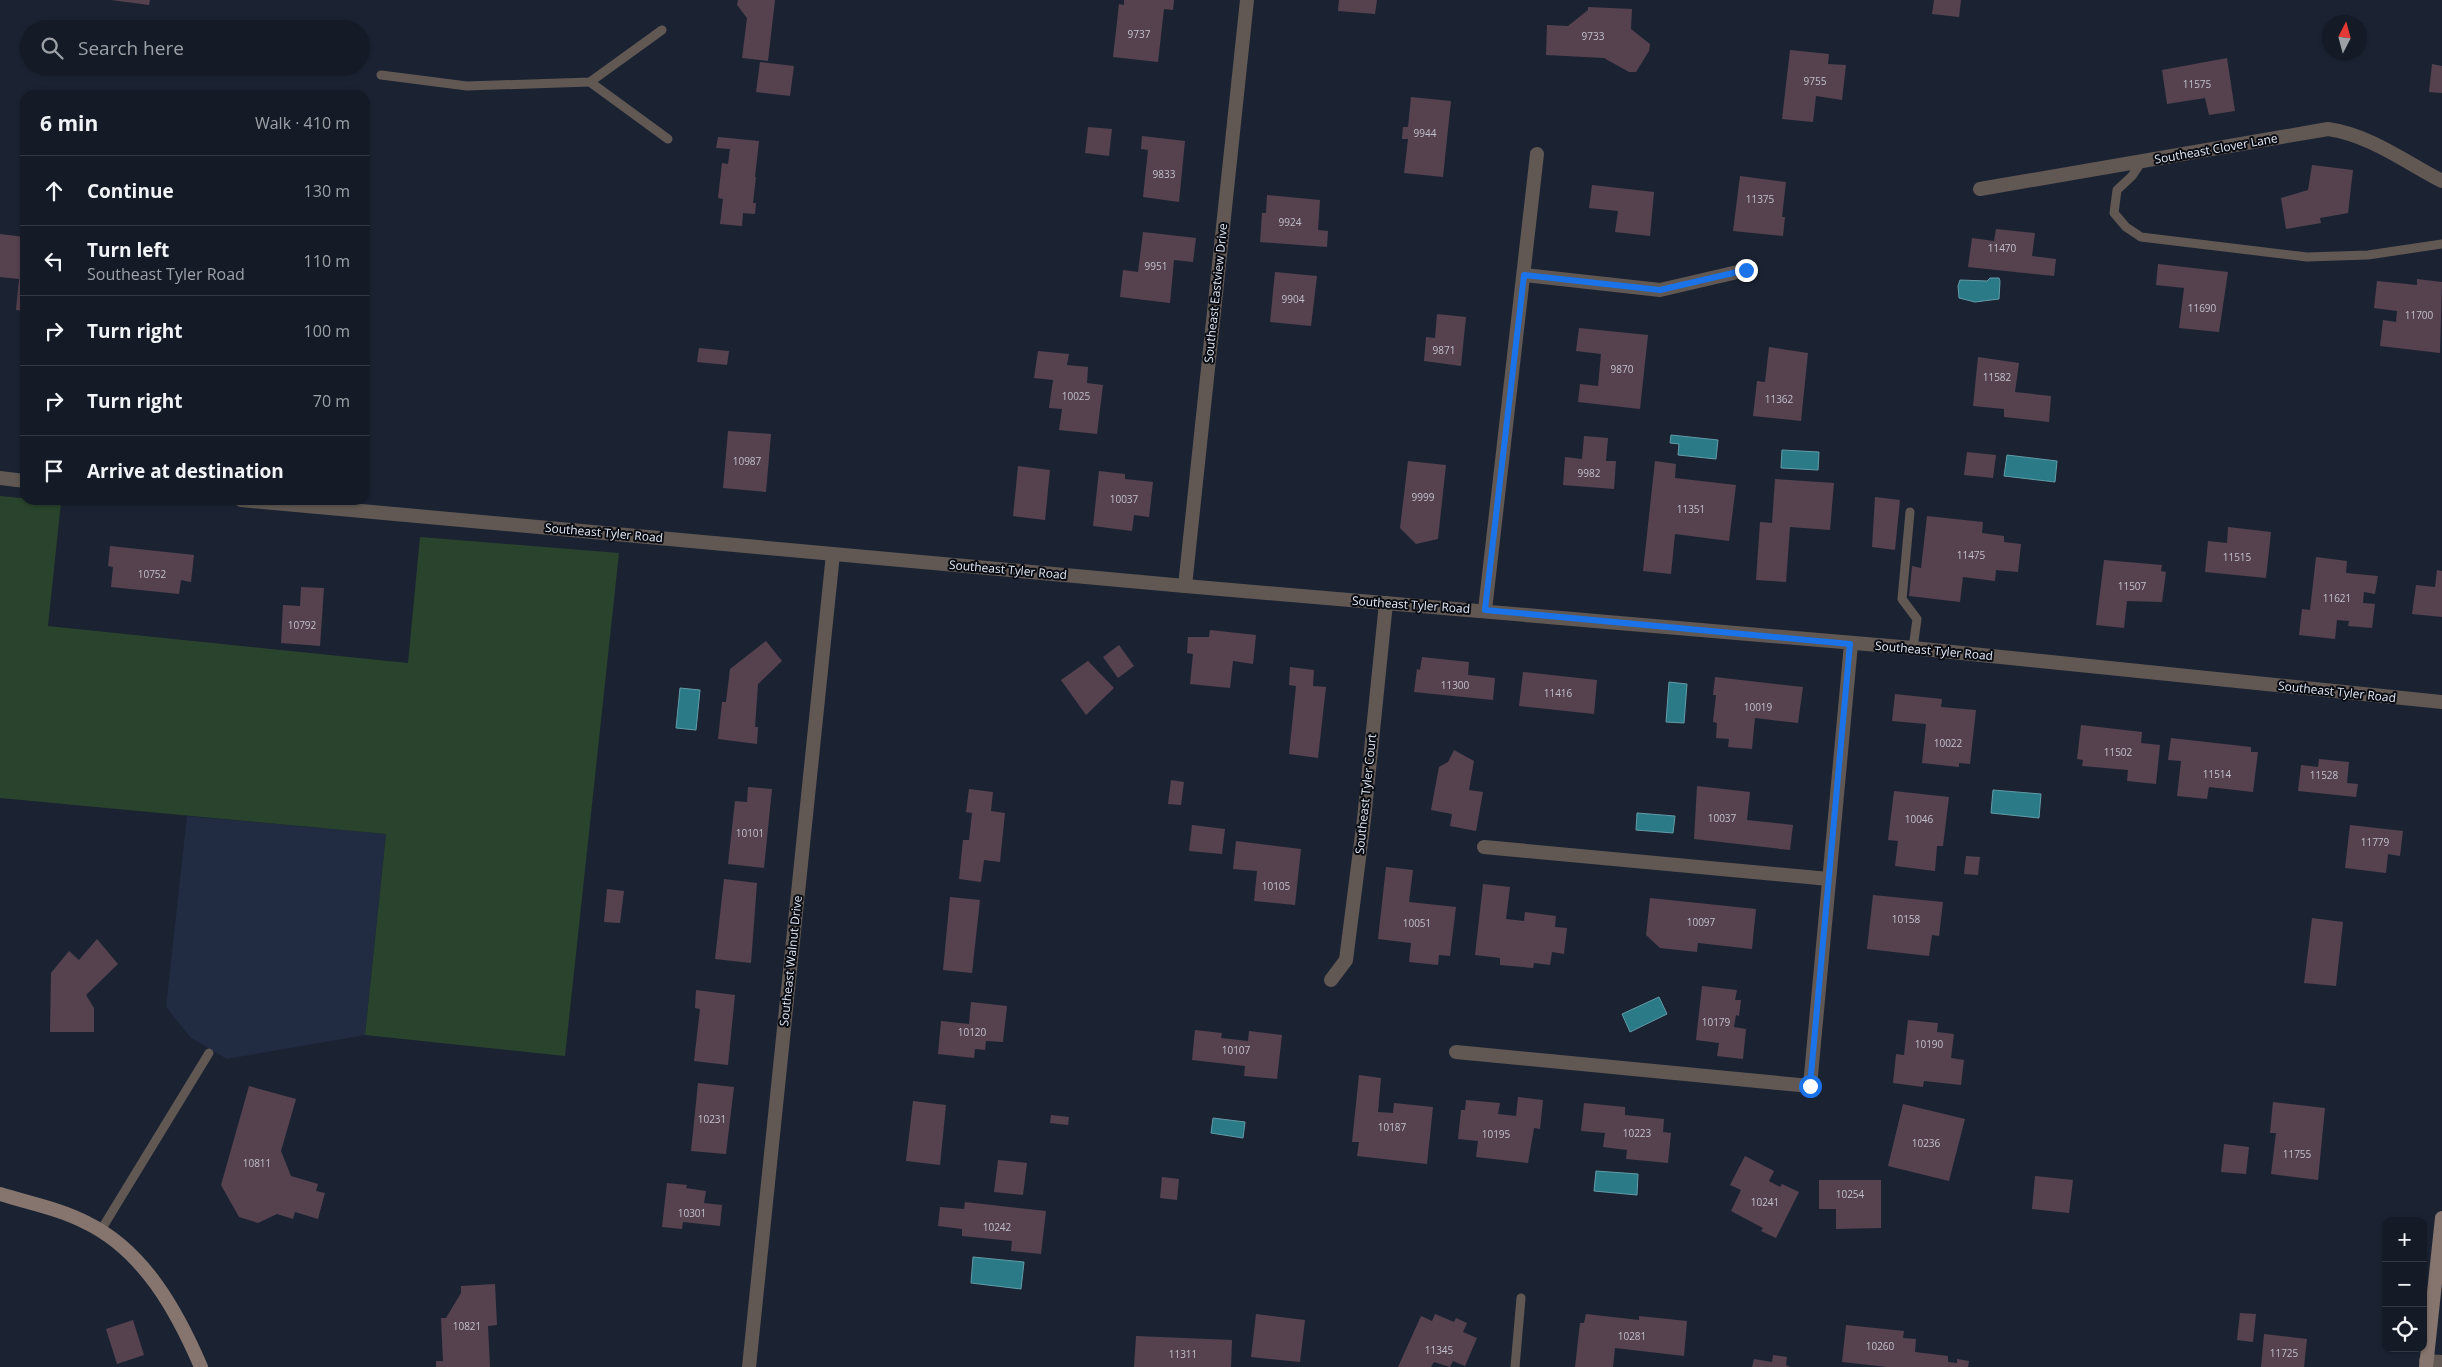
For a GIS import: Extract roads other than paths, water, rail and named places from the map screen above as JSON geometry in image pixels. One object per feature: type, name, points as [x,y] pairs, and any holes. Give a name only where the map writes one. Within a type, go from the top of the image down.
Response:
[{"type":"main road","points":[[0,1194],[74,1217],[101,1230],[128,1252],[161,1290],[178,1318],[202,1367]]},
{"type":"main road","points":[[2426,1364],[2442,1218]]},
{"type":"street","name":"Southeast Eastview Drive","points":[[1184,586],[1247,0]]},
{"type":"street","name":"Southeast Clover Lane","points":[[1980,189],[2328,129],[2350,132],[2368,140],[2442,181]]},
{"type":"street","points":[[1485,610],[1537,154]]},
{"type":"street","points":[[1524,275],[1660,290],[1746,270]]},
{"type":"street","points":[[0,478],[20,480]]},
{"type":"street","name":"Southeast Tyler Road","points":[[296,505],[1184,586],[1485,610],[1850,644],[1912,648],[2442,702]]},
{"type":"street","name":"Southeast Walnut Drive","points":[[748,1367],[833,554]]},
{"type":"street","name":"Southeast Tyler Court","points":[[1331,980],[1346,960],[1364,819],[1386,603]]},
{"type":"street","points":[[1456,1052],[1810,1086],[1850,644]]},
{"type":"street","points":[[1484,847],[1829,879]]},
{"type":"street","points":[[2426,1364],[2442,1362]]},
{"type":"lane","points":[[381,75],[467,86],[590,82],[662,30]]},
{"type":"lane","points":[[590,82],[668,139]]},
{"type":"lane","points":[[2142,161],[2132,176],[2117,190],[2114,213],[2126,227],[2141,237],[2307,257],[2368,254],[2442,244]]},
{"type":"lane","points":[[1910,512],[1902,600],[1917,619],[1912,648]]},
{"type":"lane","points":[[101,1230],[209,1054]]},
{"type":"lane","points":[[1515,1367],[1521,1298]]}]
